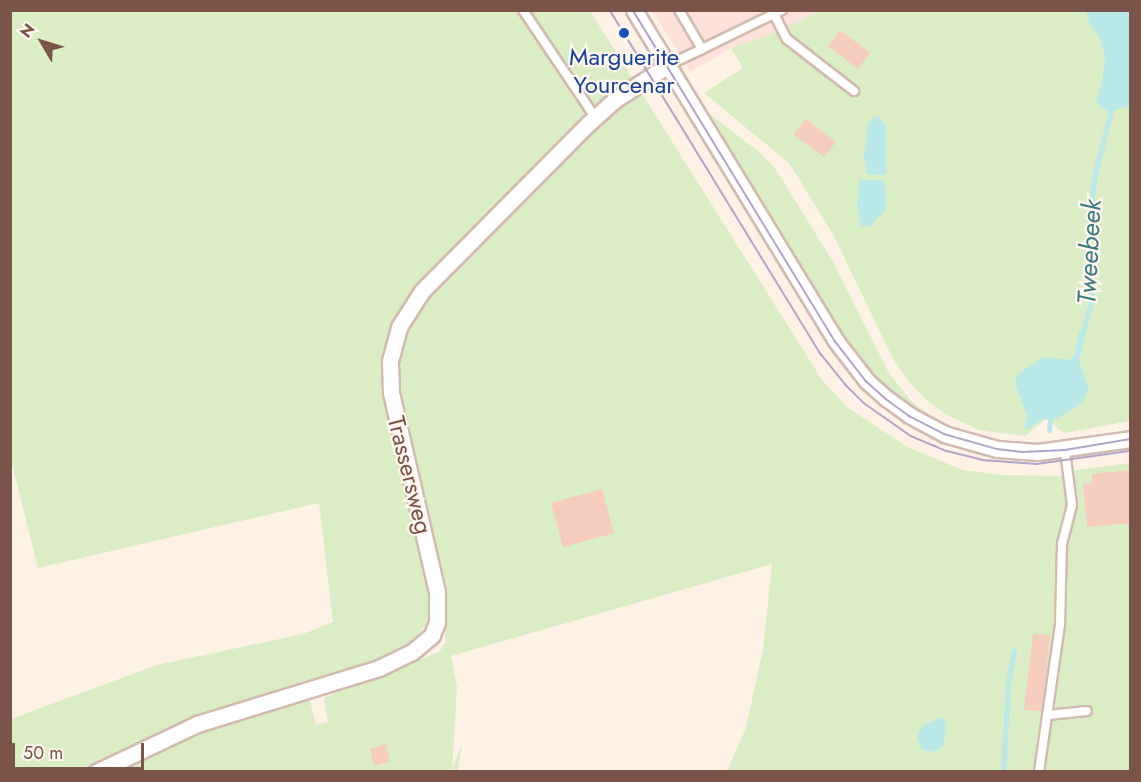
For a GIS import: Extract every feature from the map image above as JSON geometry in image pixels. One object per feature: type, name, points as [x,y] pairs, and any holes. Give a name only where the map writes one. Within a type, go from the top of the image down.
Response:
[{"type":"street","points":[[634,10],[836,341],[867,381],[909,416],[963,441],[1009,451],[1065,450],[1131,439]]},
{"type":"street","name":"Trassersweg","points":[[96,771],[197,724],[379,668],[412,652],[432,635],[437,622],[437,592],[392,405],[390,361],[394,340],[406,313],[422,291],[595,117],[616,99],[668,65]]},
{"type":"lane","points":[[523,10],[595,117]]},
{"type":"lane","points":[[679,10],[702,49]]},
{"type":"lane","points":[[668,65],[778,12],[787,39],[854,91]]},
{"type":"lane","points":[[1038,771],[1048,716],[1061,616],[1062,544],[1072,505],[1065,450]]},
{"type":"lane","points":[[1048,716],[1087,711]]},
{"type":"shaded area","points":[[653,11],[820,11],[769,35],[731,48],[690,72]]},
{"type":"green space","points":[[10,11],[590,11],[822,380],[847,407],[909,448],[963,470],[1000,475],[1064,476],[1068,471],[1130,463],[1130,771],[727,771],[746,728],[763,649],[772,564],[451,656],[457,687],[452,770],[462,743],[458,771],[126,772],[123,763],[99,771],[11,771],[11,719],[157,665],[303,634],[333,622],[319,503],[38,568],[10,456]],"holes":[[[431,609],[443,616],[446,642],[439,652],[324,698],[328,722],[316,725],[308,693],[402,651],[426,625]],[[929,721],[936,721],[935,752],[922,750]]]},
{"type":"green space","points":[[820,11],[1130,11],[1130,421],[1064,433],[1046,419],[1025,436],[979,430],[949,416],[931,404],[909,382],[892,357],[833,234],[789,163],[704,93],[743,68],[731,48],[769,35]]},
{"type":"green space","points":[[703,109],[758,151],[775,168],[832,260],[889,373],[912,402],[943,425],[923,418],[879,385],[847,348]]},
{"type":"water","points":[[1086,11],[1130,11],[1130,106],[1108,112],[1096,102],[1102,83],[1105,57],[1100,38],[1089,22]]},
{"type":"water","points":[[879,116],[886,128],[886,175],[867,174],[864,156],[868,125],[874,117]]},
{"type":"water","points":[[859,179],[885,181],[886,209],[869,227],[862,227],[857,207]]},
{"type":"water","points":[[1079,332],[1085,336],[1079,361],[1089,388],[1084,399],[1079,405],[1058,418],[1041,420],[1027,430],[1024,427],[1027,416],[1015,384],[1017,375],[1044,357],[1070,360],[1075,353]]},
{"type":"water","points":[[943,718],[946,726],[943,746],[935,752],[922,750],[917,737],[923,725]]},
{"type":"building","points":[[840,30],[870,53],[858,69],[828,46]]},
{"type":"building","points":[[806,119],[836,142],[824,157],[793,134]]},
{"type":"building","points":[[1131,470],[1131,523],[1087,527],[1083,484],[1092,483],[1092,474]]},
{"type":"building","points":[[602,489],[614,533],[563,547],[551,503]]},
{"type":"building","points":[[1033,634],[1050,635],[1042,711],[1024,710]]},
{"type":"building","points":[[386,744],[390,762],[374,766],[370,749]]},
{"type":"waterway","name":"Tweebeek","points":[[1081,339],[1091,301],[1092,280],[1087,241],[1091,203],[1096,169],[1112,107]]},
{"type":"waterway","name":"Tweebeek","points":[[1049,430],[1051,411]]},
{"type":"waterway","name":"Tweebeek","points":[[1003,772],[1008,684],[1014,651]]},
{"type":"tram line","points":[[610,10],[821,354],[864,403],[911,436],[947,451],[982,460],[1037,464],[1130,451]]},
{"type":"tram line","points":[[633,10],[835,341],[866,381],[886,399],[909,416],[944,434],[997,449],[1022,452],[1065,450],[1130,439]]},
{"type":"place","name":"Marguerite Yourcenar","points":[[624,33]]}]
